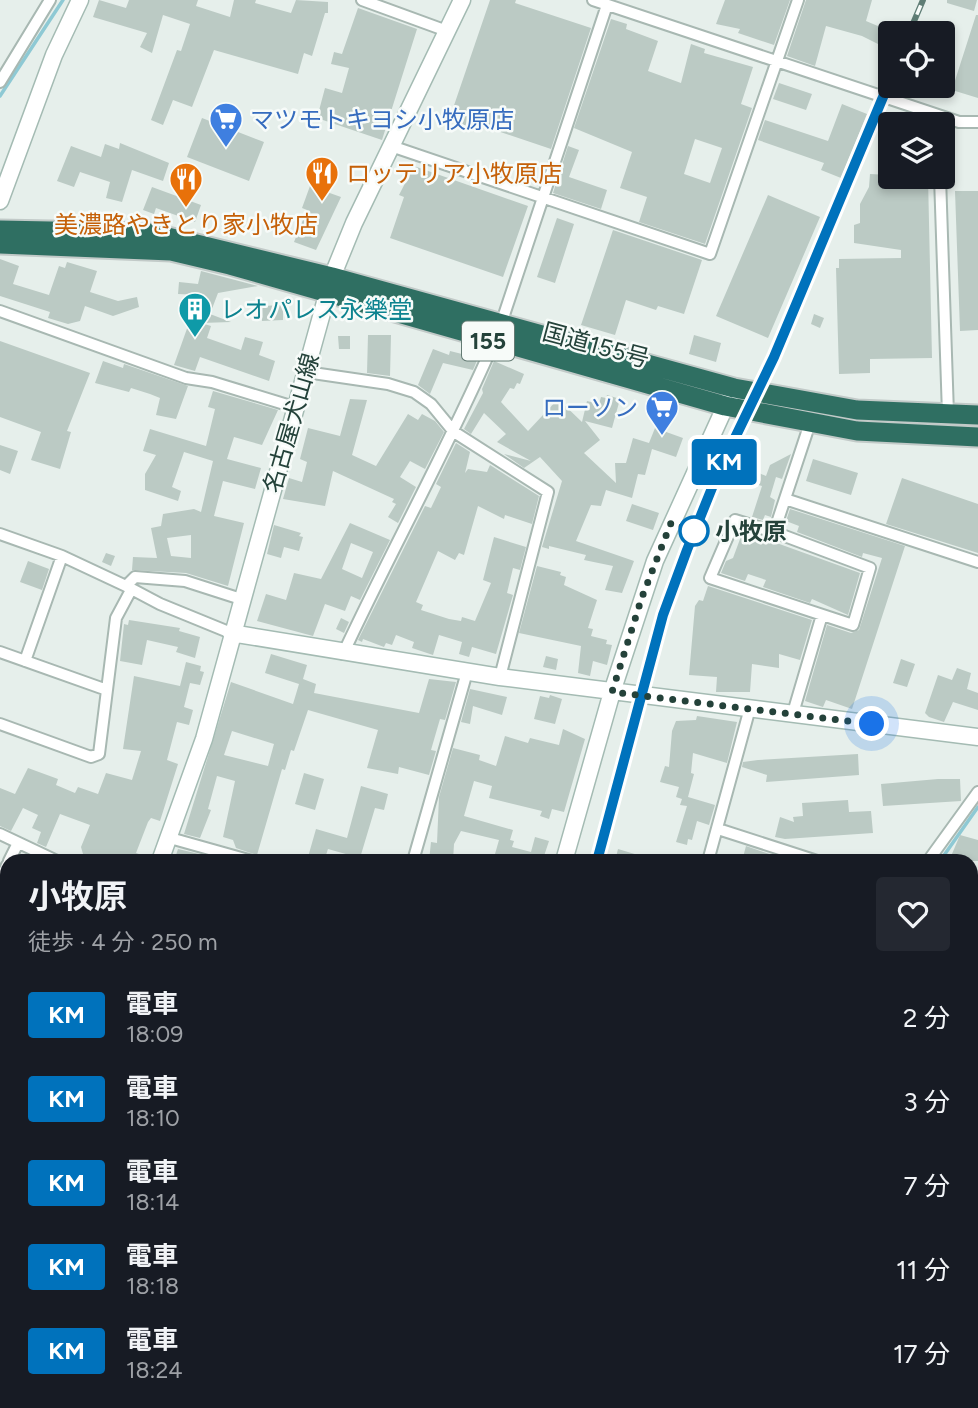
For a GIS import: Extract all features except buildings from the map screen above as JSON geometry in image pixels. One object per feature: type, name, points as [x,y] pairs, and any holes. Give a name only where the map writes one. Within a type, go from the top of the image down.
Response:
[{"type":"highway","name":"国道155号","points":[[0,230],[151,233],[729,397],[810,423],[857,431],[978,437]]},
{"type":"highway","name":"国道155号","points":[[0,244],[171,251],[329,285]]},
{"type":"highway","name":"国道155号","points":[[729,397],[857,410],[978,415]]},
{"type":"main road","points":[[0,201],[54,55],[80,0]]},
{"type":"main road","name":"名古屋犬山線","points":[[163,854],[204,739],[231,633],[329,285],[391,146],[462,0]]},
{"type":"main road","points":[[566,854],[612,692],[655,561],[729,397]]},
{"type":"main road","points":[[231,633],[343,654],[500,677],[978,737]]},
{"type":"street","points":[[0,82],[50,0]]},
{"type":"street","points":[[362,0],[447,30]]},
{"type":"street","points":[[593,0],[777,61],[917,112]]},
{"type":"street","points":[[391,146],[710,254],[798,0]]},
{"type":"street","points":[[343,654],[402,528],[454,432],[497,333],[607,5]]},
{"type":"street","points":[[955,122],[978,122]]},
{"type":"street","points":[[940,189],[948,414]]},
{"type":"street","points":[[0,311],[186,378],[212,382],[294,407]]},
{"type":"street","points":[[306,372],[388,384],[414,392],[430,404],[454,432],[548,492],[500,677]]},
{"type":"street","points":[[774,532],[810,423]]},
{"type":"street","points":[[785,499],[978,562]]},
{"type":"street","points":[[735,520],[774,532],[870,568],[853,625],[710,578],[735,520]]},
{"type":"street","points":[[0,534],[62,556],[231,633]]},
{"type":"street","points":[[25,661],[62,556]]},
{"type":"street","points":[[0,724],[96,757],[99,754],[116,618],[135,577],[185,581],[241,599]]},
{"type":"street","points":[[793,713],[822,614]]},
{"type":"street","points":[[0,652],[107,690]]},
{"type":"street","points":[[415,854],[467,672]]},
{"type":"street","points":[[710,854],[750,708]]},
{"type":"street","points":[[933,854],[978,792]]},
{"type":"street","points":[[718,828],[774,845],[780,854]]},
{"type":"street","points":[[0,834],[42,854]]},
{"type":"street","points":[[170,838],[227,854]]},
{"type":"street","points":[[12,854],[18,843]]},
{"type":"waterway","points":[[0,96],[63,0]]},
{"type":"waterway","points":[[945,854],[978,807]]},
{"type":"railway","points":[[914,21],[923,0]]},
{"type":"railway","points":[[599,854],[663,615],[693,532],[774,357],[883,98]]},
{"type":"train","name":"KM","points":[[599,854],[663,615],[693,532],[774,357],[883,98]]},
{"type":"place","name":"マツモトキヨシ小牧原店","points":[[226,149]]},
{"type":"place","name":"ロッテリア小牧原店","points":[[322,203]]},
{"type":"place","name":"美濃路やきとり家小牧店","points":[[186,209]]},
{"type":"place","name":"レオパレス永樂堂","points":[[195,339]]},
{"type":"place","name":"ローソン","points":[[662,437]]},
{"type":"place","name":"小牧原","points":[[694,531]]},
{"type":"route","points":[[694,531],[671,523],[642,597],[612,692],[872,724]]}]
